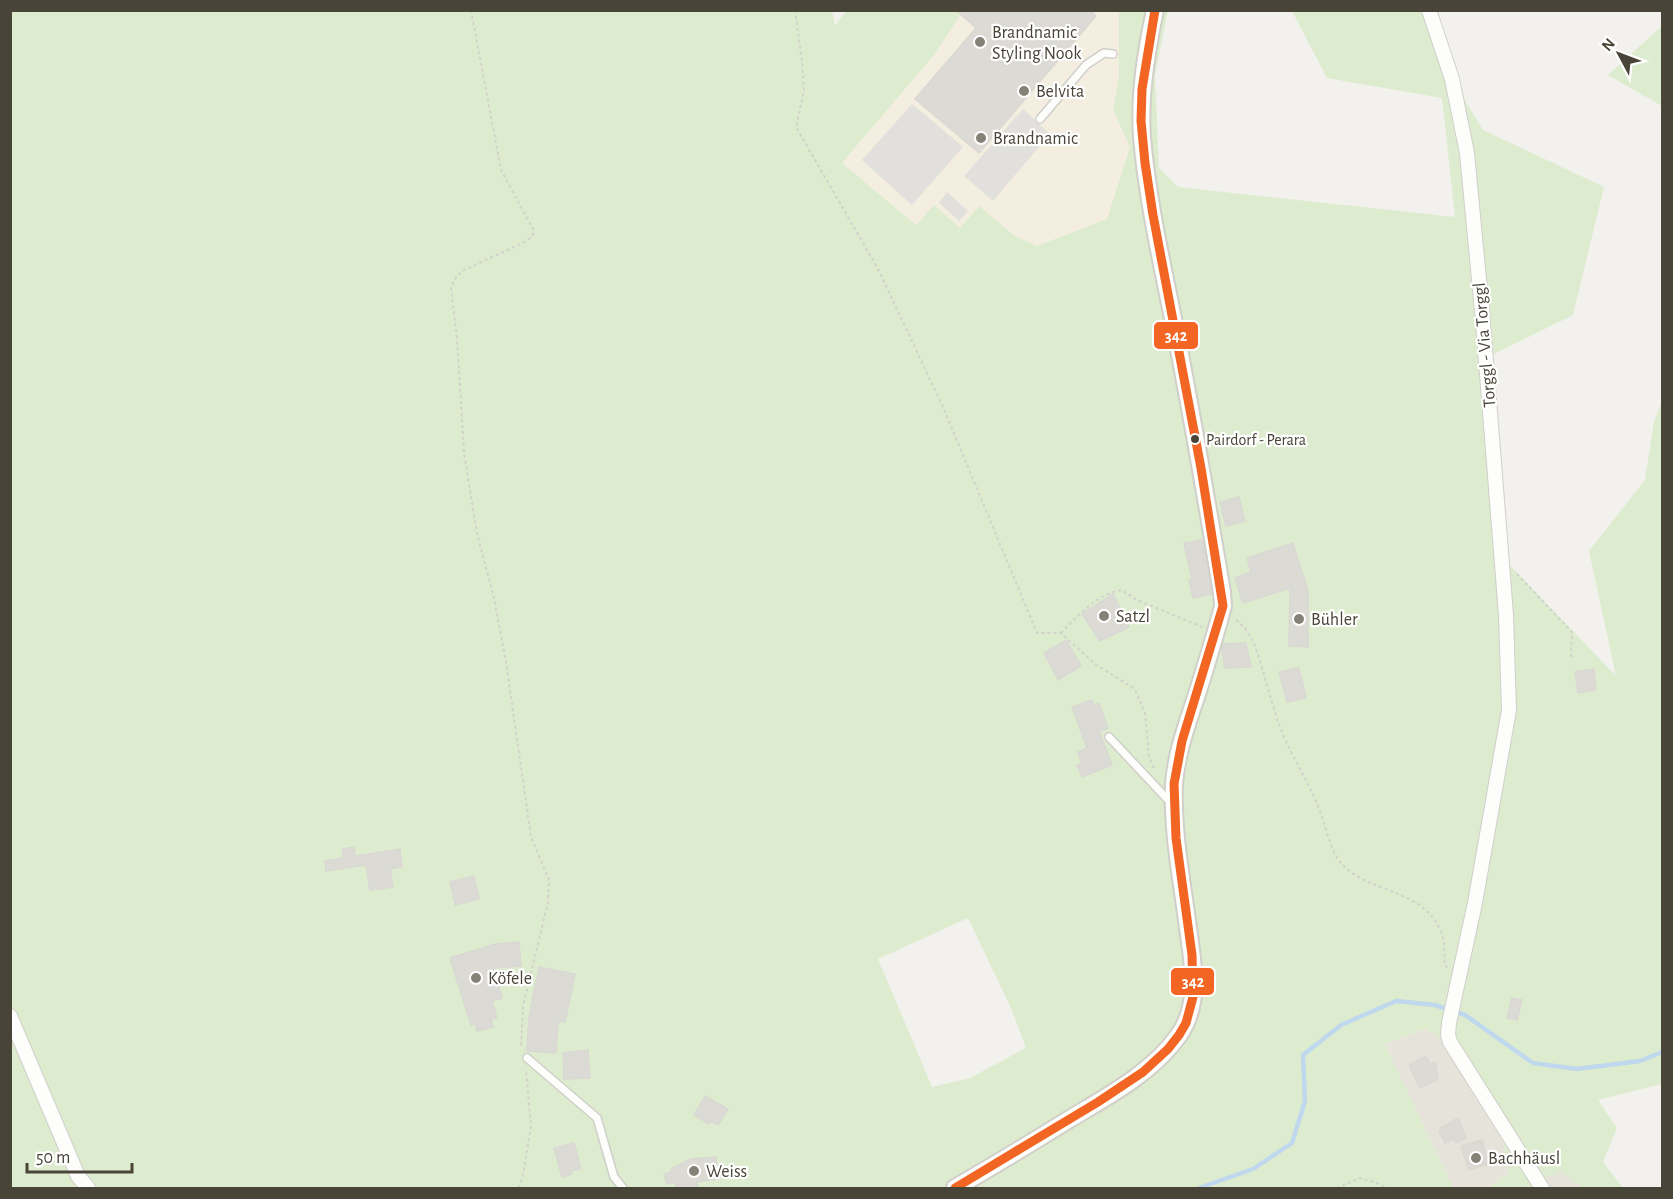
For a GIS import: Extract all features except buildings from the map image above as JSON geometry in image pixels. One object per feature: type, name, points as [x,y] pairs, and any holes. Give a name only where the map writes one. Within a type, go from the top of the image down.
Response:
[{"type":"street","points":[[955,1188],[1118,1090],[1145,1071],[1165,1052],[1180,1033],[1189,1016],[1194,996],[1193,962],[1179,860],[1174,782],[1180,747],[1223,606],[1200,459],[1151,203],[1142,136],[1142,92],[1146,54],[1155,10]]},
{"type":"street","name":"Torggl - Via Torggl","points":[[1429,10],[1452,79],[1467,153],[1506,615],[1509,710],[1475,903],[1457,982],[1448,1035],[1450,1042],[1542,1188]]},
{"type":"street","points":[[10,1016],[78,1176],[88,1188]]},
{"type":"lane","points":[[1040,119],[1091,61],[1104,53],[1113,54]]},
{"type":"lane","points":[[1109,737],[1174,806]]},
{"type":"lane","points":[[527,1058],[597,1118],[614,1178],[623,1188]]},
{"type":"path","points":[[471,10],[501,170],[533,229],[533,235],[527,241],[462,271],[454,280],[451,289],[458,338],[464,453],[477,533],[494,598],[502,641],[531,837],[549,880],[548,902],[523,1006],[520,1045],[527,1058],[526,1080],[531,1126],[519,1188]]},
{"type":"path","points":[[795,10],[804,91],[796,127],[883,279],[943,407],[1037,633],[1061,633],[1095,664],[1136,689],[1145,713],[1149,757],[1155,772]]},
{"type":"path","points":[[1500,555],[1572,632],[1571,658]]},
{"type":"path","points":[[1061,633],[1080,612],[1111,591],[1122,590],[1135,599],[1195,625],[1207,628],[1231,616],[1244,627],[1253,641],[1284,735],[1319,808],[1338,860],[1363,880],[1404,896],[1425,908],[1436,921],[1443,939],[1445,965],[1457,982]]},
{"type":"path","points":[[1337,1188],[1360,1178],[1387,1188]]},
{"type":"shaded area","points":[[963,11],[1119,11],[1119,77],[1113,110],[1130,147],[1107,219],[1037,246],[1015,236],[979,206],[960,228],[916,226],[842,163],[934,55]]},
{"type":"shaded area","points":[[912,104],[963,147],[912,205],[862,160]]},
{"type":"shaded area","points":[[1023,109],[1050,134],[993,201],[964,176]]},
{"type":"shaded area","points":[[947,192],[968,211],[959,221],[939,203]]},
{"type":"shaded area","points":[[1425,1029],[1450,1042],[1499,1121],[1509,1173],[1487,1188],[1453,1188],[1385,1044]]},
{"type":"shaded area","points":[[1561,1170],[1583,1188],[1542,1188],[1538,1181]]},
{"type":"green space","points":[[832,10],[835,26],[846,11],[963,11],[934,55],[842,163],[916,225],[934,205],[960,228],[979,206],[1015,236],[1037,246],[1107,219],[1130,147],[1113,110],[1119,77],[1119,11],[1168,11],[1155,75],[1159,168],[1178,187],[1455,217],[1442,98],[1327,78],[1292,11],[1429,11],[1452,79],[1483,130],[1604,187],[1573,315],[1486,358],[1500,555],[1616,676],[1589,551],[1645,480],[1654,421],[1662,402],[1662,1084],[1598,1100],[1617,1128],[1603,1162],[1623,1188],[1583,1188],[1561,1171],[1538,1181],[1542,1188],[1487,1188],[1509,1173],[1499,1121],[1450,1042],[1424,1029],[1385,1044],[1453,1188],[11,1188],[10,11]],"holes":[[[968,918],[1011,1008],[1026,1048],[970,1078],[932,1087],[878,959]]]},
{"type":"green space","points":[[1662,26],[1662,106],[1608,75]]},
{"type":"waterway","points":[[1199,1188],[1253,1169],[1292,1143],[1305,1101],[1303,1055],[1341,1025],[1396,1001],[1435,1005],[1465,1015],[1533,1063],[1577,1069],[1640,1061],[1662,1052]]},
{"type":"transit line","name":"342","points":[[955,1188],[1098,1102],[1143,1072],[1168,1049],[1179,1035],[1186,1023],[1193,997],[1192,955],[1176,838],[1174,784],[1182,741],[1223,606],[1201,468],[1145,163],[1141,121],[1142,89],[1155,10]]},
{"type":"place","name":"Brandnamic Styling Nook","points":[[980,42]]},
{"type":"place","name":"Belvita","points":[[1024,91]]},
{"type":"place","name":"Brandnamic","points":[[981,138]]},
{"type":"place","name":"Pairdorf - Perara","points":[[1195,439]]},
{"type":"place","name":"Satzl","points":[[1104,616]]},
{"type":"place","name":"Bühler","points":[[1299,619]]},
{"type":"place","name":"Köfele","points":[[476,978]]},
{"type":"place","name":"Bachhäusl","points":[[1476,1158]]},
{"type":"place","name":"Weiss","points":[[694,1171]]}]
